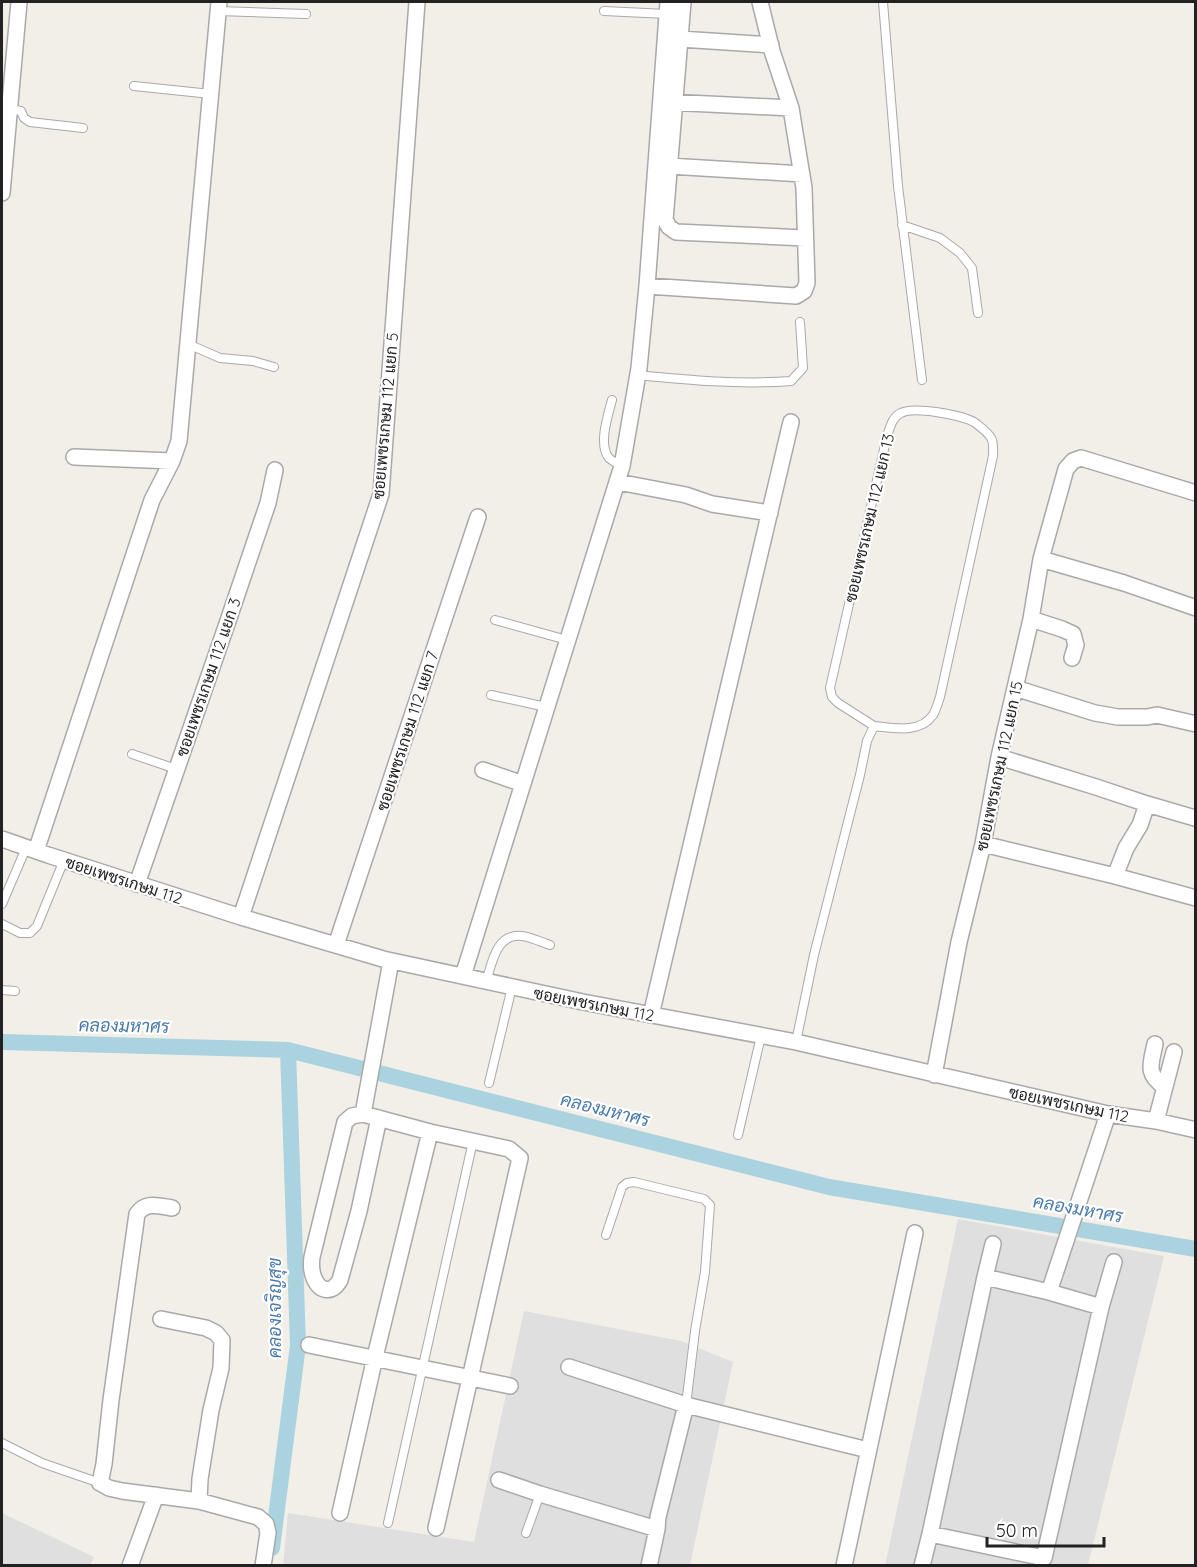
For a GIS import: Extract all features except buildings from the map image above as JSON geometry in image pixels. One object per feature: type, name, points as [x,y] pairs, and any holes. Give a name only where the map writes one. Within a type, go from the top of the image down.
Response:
[{"type":"street","points":[[2,193],[19,2]]},
{"type":"street","name":"ซอยเพชรเกษม 112 แยก 5","points":[[241,916],[381,494],[417,2]]},
{"type":"street","points":[[463,976],[622,466],[637,375],[668,102],[680,39],[683,2]]},
{"type":"street","points":[[647,286],[796,296],[804,291],[807,283],[802,174],[790,108],[760,2]]},
{"type":"street","points":[[31,850],[152,500],[172,461],[179,441],[219,6]]},
{"type":"street","points":[[667,8],[669,166],[666,220],[669,227],[676,232],[805,238]]},
{"type":"street","points":[[680,39],[771,45]]},
{"type":"street","points":[[668,102],[790,108]]},
{"type":"street","points":[[669,166],[802,174]]},
{"type":"street","points":[[651,1015],[791,422]]},
{"type":"street","points":[[74,457],[172,461]]},
{"type":"street","name":"ซอยเพชรเกษม 112 แยก 15","points":[[934,1075],[959,942],[983,844],[999,758],[1031,619],[1041,559],[1066,469],[1073,460],[1081,458],[1196,493]]},
{"type":"street","name":"ซอยเพชรเกษม 112 แยก 3","points":[[137,884],[264,513],[275,470]]},
{"type":"street","points":[[618,482],[686,495],[712,504],[770,513]]},
{"type":"street","name":"ซอยเพชรเกษม 112 แยก 7","points":[[336,945],[478,517]]},
{"type":"street","points":[[1041,559],[1124,583],[1196,608]]},
{"type":"street","points":[[1031,619],[1073,634],[1076,645],[1072,658]]},
{"type":"street","points":[[1015,688],[1095,713],[1118,717],[1157,716],[1196,724]]},
{"type":"street","points":[[999,758],[1195,818]]},
{"type":"street","points":[[483,770],[522,784]]},
{"type":"street","points":[[1115,876],[1126,848],[1140,825],[1147,804]]},
{"type":"street","name":"ซอยเพชรเกษม 112","points":[[2,839],[137,884],[391,961],[486,982],[796,1042],[1108,1114],[1196,1130]]},
{"type":"street","points":[[983,844],[1196,898]]},
{"type":"street","points":[[379,1118],[359,1211],[340,1280],[336,1287],[330,1290],[325,1289],[318,1285],[314,1278],[311,1267],[312,1257],[345,1122],[364,1108],[391,961]]},
{"type":"street","points":[[1155,1044],[1151,1073],[1155,1081],[1165,1087]]},
{"type":"street","points":[[1156,1121],[1174,1052]]},
{"type":"street","points":[[364,1108],[379,1118],[509,1149],[520,1158],[436,1528]]},
{"type":"street","points":[[1049,1292],[1108,1114]]},
{"type":"street","points":[[340,1513],[375,1357],[430,1132]]},
{"type":"street","points":[[172,1208],[148,1205],[137,1214],[100,1483],[110,1488],[199,1501],[258,1517],[266,1524],[268,1533],[263,1566]]},
{"type":"street","points":[[844,1566],[915,1233]]},
{"type":"street","points":[[922,1566],[993,1244]]},
{"type":"street","points":[[930,1534],[1043,1562],[1101,1307],[1114,1262]]},
{"type":"street","points":[[985,1277],[1101,1307]]},
{"type":"street","points":[[161,1319],[206,1328],[216,1333],[222,1340],[221,1368],[211,1410],[200,1479],[199,1501]]},
{"type":"street","points":[[309,1345],[510,1386]]},
{"type":"street","points":[[569,1367],[686,1405],[868,1450]]},
{"type":"street","points":[[649,1566],[658,1517],[686,1405]]},
{"type":"street","points":[[499,1480],[657,1529]]},
{"type":"street","points":[[130,1566],[156,1495]]},
{"type":"lane","points":[[883,2],[902,225],[922,380]]},
{"type":"lane","points":[[219,6],[306,14]]},
{"type":"lane","points":[[604,11],[667,8]]},
{"type":"lane","points":[[134,86],[211,94]]},
{"type":"lane","points":[[9,109],[21,111],[24,118],[30,122],[83,128]]},
{"type":"lane","points":[[902,225],[940,237],[960,253],[972,268],[978,314]]},
{"type":"lane","points":[[637,375],[707,382],[791,381],[803,368],[800,322]]},
{"type":"lane","points":[[188,344],[220,358],[253,361],[274,367]]},
{"type":"lane","points":[[612,400],[604,438],[604,450],[610,459],[622,466]]},
{"type":"lane","name":"ซอยเพชรเกษม 112 แยก 13","points":[[913,411],[942,413],[972,422],[986,431],[992,439],[993,456],[987,487],[940,697],[934,714],[925,724],[914,728],[874,726],[838,703],[832,697],[830,688],[886,436],[893,420],[901,413],[913,411]]},
{"type":"lane","points":[[495,620],[567,640]]},
{"type":"lane","points":[[491,695],[546,707]]},
{"type":"lane","points":[[796,1042],[814,955],[867,741],[874,726]]},
{"type":"lane","points":[[132,754],[176,769]]},
{"type":"lane","points":[[2,904],[31,850]]},
{"type":"lane","points":[[2,924],[20,933],[30,933],[37,926],[64,860]]},
{"type":"lane","points":[[486,982],[500,944],[506,938],[521,936],[550,945]]},
{"type":"lane","points":[[489,1083],[512,987]]},
{"type":"lane","points":[[2,990],[15,991]]},
{"type":"lane","points":[[738,1135],[761,1036]]},
{"type":"lane","points":[[388,1523],[473,1141]]},
{"type":"lane","points":[[606,1235],[622,1187],[627,1183],[633,1182],[704,1199],[710,1205],[705,1272],[686,1405]]},
{"type":"lane","points":[[2,1443],[42,1463],[100,1483]]},
{"type":"lane","points":[[526,1533],[540,1494]]},
{"type":"shaded area","points":[[958,1219],[1164,1256],[1088,1565],[885,1566]]},
{"type":"shaded area","points":[[524,1311],[681,1341],[733,1362],[690,1565],[283,1566],[288,1513],[474,1542]]},
{"type":"shaded area","points":[[2,1513],[94,1557],[90,1565],[2,1565]]},
{"type":"waterway","name":"คลองมหาศร","points":[[2,1042],[288,1050],[829,1187],[1196,1249]]},
{"type":"waterway","name":"คลองเจริญสุข","points":[[272,1548],[298,1345],[288,1050]]}]
